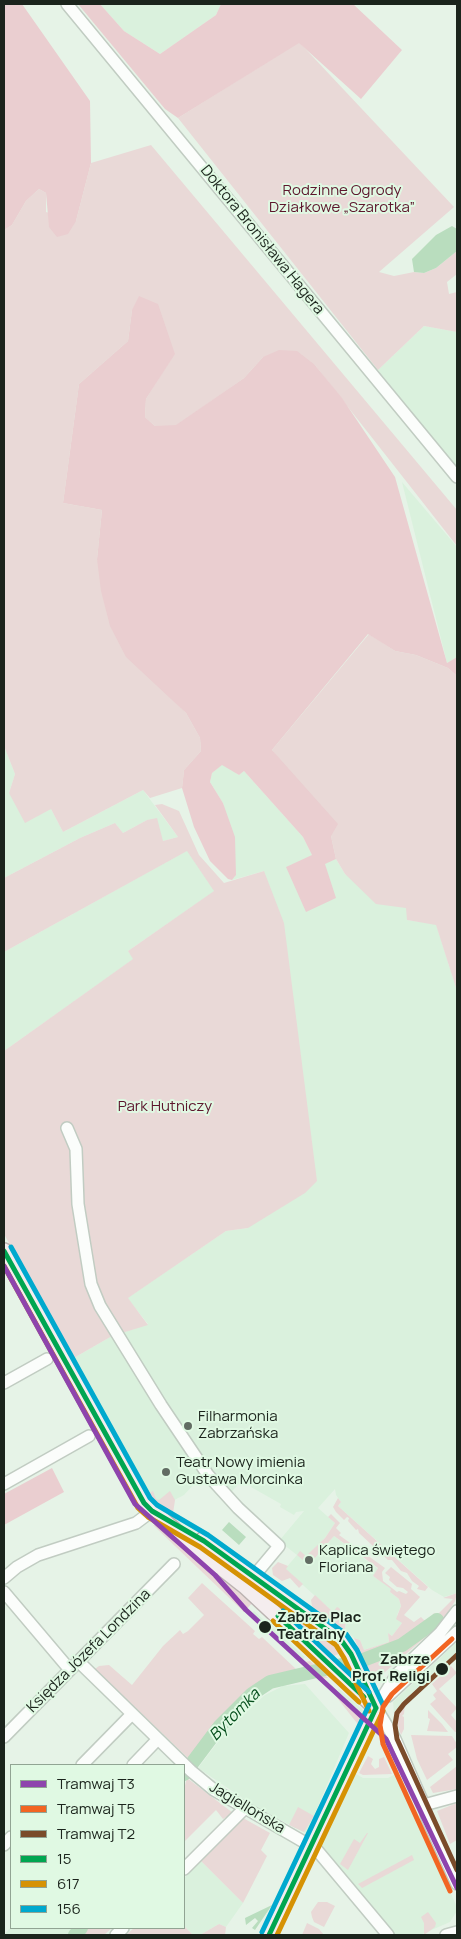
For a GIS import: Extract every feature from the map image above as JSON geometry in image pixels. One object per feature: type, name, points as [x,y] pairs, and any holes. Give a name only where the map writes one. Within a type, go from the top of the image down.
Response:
[{"type":"main road","points":[[4,1251],[137,1493],[152,1511],[249,1581],[341,1640],[351,1654],[376,1708],[269,1935]]},
{"type":"main road","points":[[249,1581],[323,1659],[376,1708]]},
{"type":"street","name":"Doktora Bronisława Hagera","points":[[67,4],[457,477]]},
{"type":"street","points":[[67,1128],[76,1149],[78,1204],[91,1284],[100,1306],[161,1405],[208,1475],[238,1508],[279,1546],[249,1581]]},
{"type":"street","points":[[4,1383],[47,1359]]},
{"type":"street","points":[[4,1484],[89,1436]]},
{"type":"street","points":[[4,1578],[17,1567],[38,1555],[136,1523],[152,1511]]},
{"type":"street","name":"Księdza Józefa Londzina","points":[[4,1737],[174,1564]]},
{"type":"street","name":"Jagiellońska","points":[[4,1592],[75,1666],[132,1714],[184,1764]]},
{"type":"street","points":[[376,1708],[396,1674],[440,1633],[457,1611]]},
{"type":"street","points":[[376,1708],[457,1632]]},
{"type":"street","points":[[376,1708],[395,1740],[457,1884]]},
{"type":"street","points":[[83,1764],[132,1714]]},
{"type":"street","points":[[134,1764],[158,1739]]},
{"type":"street","name":"Jagiellońska","points":[[185,1765],[214,1790],[244,1809],[312,1845],[358,1897],[388,1935]]},
{"type":"street","points":[[424,1805],[457,1796]]},
{"type":"street","points":[[185,1868],[244,1809]]},
{"type":"street","points":[[446,1935],[457,1932]]},
{"type":"shaded area","points":[[4,4],[22,4],[90,101],[91,163],[76,221],[68,234],[57,237],[49,227],[46,193],[39,189],[26,201],[12,225],[4,230]]},
{"type":"shaded area","points":[[78,4],[100,4],[124,31],[160,54],[216,15],[221,4],[353,4],[402,50],[361,99],[299,43],[178,118],[165,109]]},
{"type":"shaded area","points":[[100,4],[221,4],[216,15],[160,54],[124,31]]},
{"type":"shaded area","points":[[452,226],[457,229],[457,251],[436,268],[424,273],[414,272],[412,259],[436,235]]},
{"type":"shaded area","points":[[139,296],[158,304],[175,354],[146,399],[145,417],[155,426],[176,425],[244,378],[263,357],[279,350],[297,351],[315,365],[342,398],[395,477],[447,663],[457,657],[457,676],[448,668],[416,655],[395,651],[368,634],[272,750],[338,824],[331,836],[336,859],[325,864],[336,898],[306,912],[286,867],[312,855],[303,837],[244,771],[239,775],[222,765],[212,773],[210,782],[223,803],[235,837],[236,875],[232,880],[228,879],[210,861],[194,827],[182,788],[184,770],[201,751],[200,738],[186,713],[126,657],[110,626],[101,591],[97,559],[102,510],[63,503],[79,384],[128,341],[132,310]]},
{"type":"shaded area","points":[[424,326],[457,332],[457,468],[378,370]]},
{"type":"shaded area","points":[[402,482],[457,547],[457,657],[447,663]]},
{"type":"shaded area","points":[[4,746],[15,774],[9,793],[51,809],[63,832],[143,790],[178,837],[163,841],[147,820],[123,833],[115,823],[80,838],[4,878]]},
{"type":"shaded area","points":[[222,764],[239,775],[244,771],[303,837],[312,855],[325,863],[336,859],[345,874],[407,908],[407,920],[436,924],[457,991],[457,1593],[444,1597],[432,1590],[338,1506],[341,1502],[336,1495],[335,1489],[318,1508],[335,1523],[325,1538],[306,1557],[309,1565],[334,1536],[378,1569],[373,1576],[392,1589],[390,1592],[399,1599],[401,1606],[397,1615],[402,1623],[392,1636],[388,1633],[389,1642],[364,1650],[360,1640],[354,1638],[345,1629],[346,1624],[339,1612],[333,1612],[285,1569],[297,1555],[279,1541],[304,1511],[296,1512],[294,1515],[280,1507],[281,1504],[251,1487],[253,1484],[245,1477],[225,1499],[203,1474],[184,1495],[161,1507],[151,1500],[72,1359],[112,1336],[148,1324],[127,1298],[226,1231],[248,1228],[264,871],[232,880],[236,875],[223,803],[210,782],[212,773]]},
{"type":"shaded area","points":[[188,850],[215,891],[128,951],[134,959],[4,1051],[4,952]]},
{"type":"shaded area","points":[[52,1468],[64,1492],[4,1525],[4,1494]]},
{"type":"shaded area","points":[[229,1522],[246,1537],[239,1545],[222,1530]]},
{"type":"shaded area","points":[[254,1611],[305,1657],[301,1662],[250,1616]]},
{"type":"shaded area","points":[[457,1642],[457,1652],[403,1701],[394,1713],[393,1702]]},
{"type":"shaded area","points":[[305,1684],[349,1733],[305,1833],[256,1807],[198,1768],[230,1726],[265,1695],[283,1686]]},
{"type":"shaded area","points":[[339,1689],[363,1710],[363,1719],[335,1693]]},
{"type":"shaded area","points":[[398,1773],[457,1911],[450,1922],[420,1935],[395,1935],[320,1847],[356,1774],[363,1778],[388,1778]]},
{"type":"shaded area","points":[[201,1861],[243,1903],[226,1927],[219,1924],[200,1935],[193,1935],[185,1927],[185,1877]]},
{"type":"shaded area","points":[[272,1905],[255,1930],[252,1928],[258,1921],[255,1918],[246,1925],[245,1918]]},
{"type":"shaded area","points":[[10,1928],[70,1929],[77,1935],[4,1935]]},
{"type":"green space","name":"Rodzinne Ogrody Działkowe „Szarotka”","points":[[299,42],[454,207],[379,272],[394,276],[414,272],[424,273],[436,268],[457,251],[457,274],[447,282],[449,294],[457,292],[457,332],[424,326],[378,370],[178,118]]},
{"type":"green space","points":[[151,145],[457,510],[457,546],[315,365],[263,357],[244,378],[176,426],[155,426],[145,417],[146,399],[174,354],[132,310],[128,341],[79,384],[63,503],[102,510],[97,559],[167,693],[186,713],[200,738],[201,751],[184,770],[182,788],[150,798],[143,790],[63,832],[51,809],[25,823],[9,793],[15,774],[4,746],[4,230],[12,225],[26,201],[39,189],[46,193],[46,212],[76,221],[91,163]]},
{"type":"green space","points":[[369,634],[395,651],[416,655],[448,668],[457,676],[457,991],[436,925],[407,920],[406,908],[376,904],[345,874],[336,859],[331,836],[272,750]]},
{"type":"green space","name":"Park Hutniczy","points":[[162,804],[179,811],[199,855],[224,883],[264,871],[284,923],[317,1181],[305,1193],[248,1228],[226,1231],[128,1298],[148,1325],[112,1336],[72,1359],[4,1234],[4,1051],[133,959],[128,951],[214,891],[187,851],[4,952],[4,878],[80,838],[115,823],[123,833],[147,820],[157,818],[163,841],[178,837],[155,805]]},
{"type":"green space","points":[[153,1491],[156,1499],[159,1500],[170,1491],[175,1500],[173,1513],[150,1497],[148,1494]]},
{"type":"green space","points":[[338,1498],[341,1502],[338,1506],[428,1587],[425,1591],[417,1589],[419,1586],[412,1581],[407,1573],[401,1571],[392,1560],[388,1560],[359,1533],[358,1529],[356,1530],[348,1521],[349,1518],[347,1517],[344,1520],[336,1512],[333,1507]]},
{"type":"green space","points":[[331,1514],[340,1523],[336,1528],[341,1533],[339,1535],[385,1568],[382,1572],[383,1581],[397,1592],[406,1594],[408,1592],[403,1588],[397,1587],[389,1580],[390,1577],[385,1573],[391,1567],[412,1584],[411,1589],[420,1597],[404,1615],[414,1622],[421,1617],[424,1620],[429,1620],[434,1613],[443,1622],[378,1678],[370,1676],[365,1666],[403,1647],[438,1623],[435,1619],[391,1645],[362,1656],[354,1638],[360,1640],[364,1650],[389,1642],[388,1633],[392,1636],[402,1623],[396,1619],[401,1606],[399,1599],[390,1592],[391,1589],[373,1576],[378,1568],[334,1536],[309,1565],[297,1555],[300,1551],[306,1556],[325,1538],[335,1523],[328,1517]]},
{"type":"green space","points":[[153,1525],[159,1526],[254,1601],[244,1612]]},
{"type":"green space","points":[[278,1562],[288,1566],[286,1569],[303,1584],[299,1588],[290,1578],[282,1581],[273,1575],[272,1568]]},
{"type":"green space","points":[[202,1583],[255,1631],[253,1634],[259,1639],[262,1637],[297,1670],[270,1679],[249,1693],[190,1760],[95,1669],[99,1666],[109,1665],[132,1685],[163,1646],[180,1630],[183,1634],[188,1631],[204,1615],[188,1598]]},
{"type":"green space","points":[[271,1593],[336,1646],[341,1653],[329,1658],[265,1599]]},
{"type":"green space","points":[[457,1593],[455,1601],[444,1619],[438,1614],[453,1599],[443,1598]]},
{"type":"green space","points":[[315,1595],[333,1612],[337,1607],[339,1608],[341,1611],[339,1613],[346,1621],[345,1629],[340,1628],[312,1606],[311,1600]]},
{"type":"green space","points":[[310,1661],[328,1678],[318,1679],[300,1663]]},
{"type":"green space","points":[[451,1666],[457,1673],[439,1689],[457,1708],[451,1715],[457,1722],[457,1732],[430,1704],[436,1699],[433,1695],[437,1691],[432,1684]]},
{"type":"green space","points":[[334,1694],[363,1719],[360,1727]]},
{"type":"green space","points":[[409,1695],[411,1696],[405,1702],[404,1714],[402,1716],[404,1717],[404,1729],[401,1735],[394,1713]]},
{"type":"green space","points":[[428,1710],[448,1732],[427,1731],[430,1719],[428,1718]]},
{"type":"green space","points":[[411,1735],[452,1736],[457,1747],[448,1754],[453,1760],[427,1780],[417,1759]]},
{"type":"green space","points":[[368,1756],[373,1759],[371,1764],[375,1769],[379,1767],[379,1759],[384,1757],[392,1774],[363,1775],[359,1773]]},
{"type":"green space","points":[[457,1766],[457,1789],[433,1793],[430,1787]]},
{"type":"green space","points":[[187,1778],[233,1813],[223,1819],[216,1810],[185,1841],[185,1785]]},
{"type":"green space","points":[[457,1803],[457,1840],[450,1844],[437,1811]]},
{"type":"green space","points":[[298,1807],[314,1816],[304,1832],[289,1825]]},
{"type":"green space","points":[[243,1818],[270,1833],[261,1850],[267,1856],[243,1903],[201,1861]]},
{"type":"green space","points":[[367,1833],[348,1870],[340,1864],[354,1839],[360,1843]]},
{"type":"green space","points":[[412,1855],[414,1860],[362,1888],[358,1884]]},
{"type":"green space","points":[[318,1902],[327,1902],[335,1906],[324,1927],[314,1922],[312,1917],[311,1912]]},
{"type":"green space","points":[[428,1912],[436,1923],[435,1927],[424,1935],[424,1923],[421,1917]]},
{"type":"green space","points":[[307,1923],[319,1929],[324,1935],[302,1935]]},
{"type":"green space","points":[[219,1924],[226,1927],[225,1935],[200,1935]]},
{"type":"green space","points":[[185,1927],[193,1935],[126,1935],[133,1929],[185,1929]]},
{"type":"green space","points":[[85,1929],[111,1929],[104,1935],[81,1935]]},
{"type":"waterway","name":"Bytomka","points":[[185,1773],[220,1726],[252,1694],[270,1682],[363,1660],[402,1645],[437,1620]]},
{"type":"waterway","name":"Bytomka","points":[[75,1935],[80,1929]]},
{"type":"tram line","name":"T3","points":[[4,1266],[135,1504],[215,1575],[246,1610],[386,1739],[457,1888]]},
{"type":"tram line","name":"T5","points":[[450,1891],[383,1744],[380,1725],[383,1707],[392,1694],[452,1639]]},
{"type":"tram line","name":"T2","points":[[457,1655],[404,1704],[397,1713],[395,1725],[397,1739],[457,1870]]},
{"type":"transit line","name":"156","points":[[11,1247],[150,1498],[157,1505],[208,1535],[346,1634],[357,1650],[383,1705]]},
{"type":"transit line","name":"15","points":[[4,1251],[144,1503],[152,1511],[204,1541],[341,1640],[351,1654],[376,1708]]},
{"type":"transit line","name":"617","points":[[4,1266],[138,1508],[148,1517],[200,1547],[336,1645],[369,1711]]},
{"type":"transit line","name":"156","points":[[283,1611],[369,1692]]},
{"type":"transit line","name":"15","points":[[278,1616],[364,1697]]},
{"type":"transit line","name":"617","points":[[273,1621],[359,1702]]},
{"type":"transit line","name":"156","points":[[262,1932],[369,1705]]},
{"type":"transit line","name":"15","points":[[269,1935],[376,1708]]},
{"type":"transit line","name":"617","points":[[277,1935],[383,1711]]},
{"type":"place","name":"Filharmonia Zabrzańska","points":[[188,1426]]},
{"type":"place","name":"Teatr Nowy imienia Gustawa Morcinka","points":[[166,1472]]},
{"type":"place","name":"Kaplica świętego Floriana","points":[[309,1560]]},
{"type":"place","name":"Zabrze Plac Teatralny","points":[[265,1627]]},
{"type":"place","name":"Zabrze Prof. Religi","points":[[442,1669]]}]
